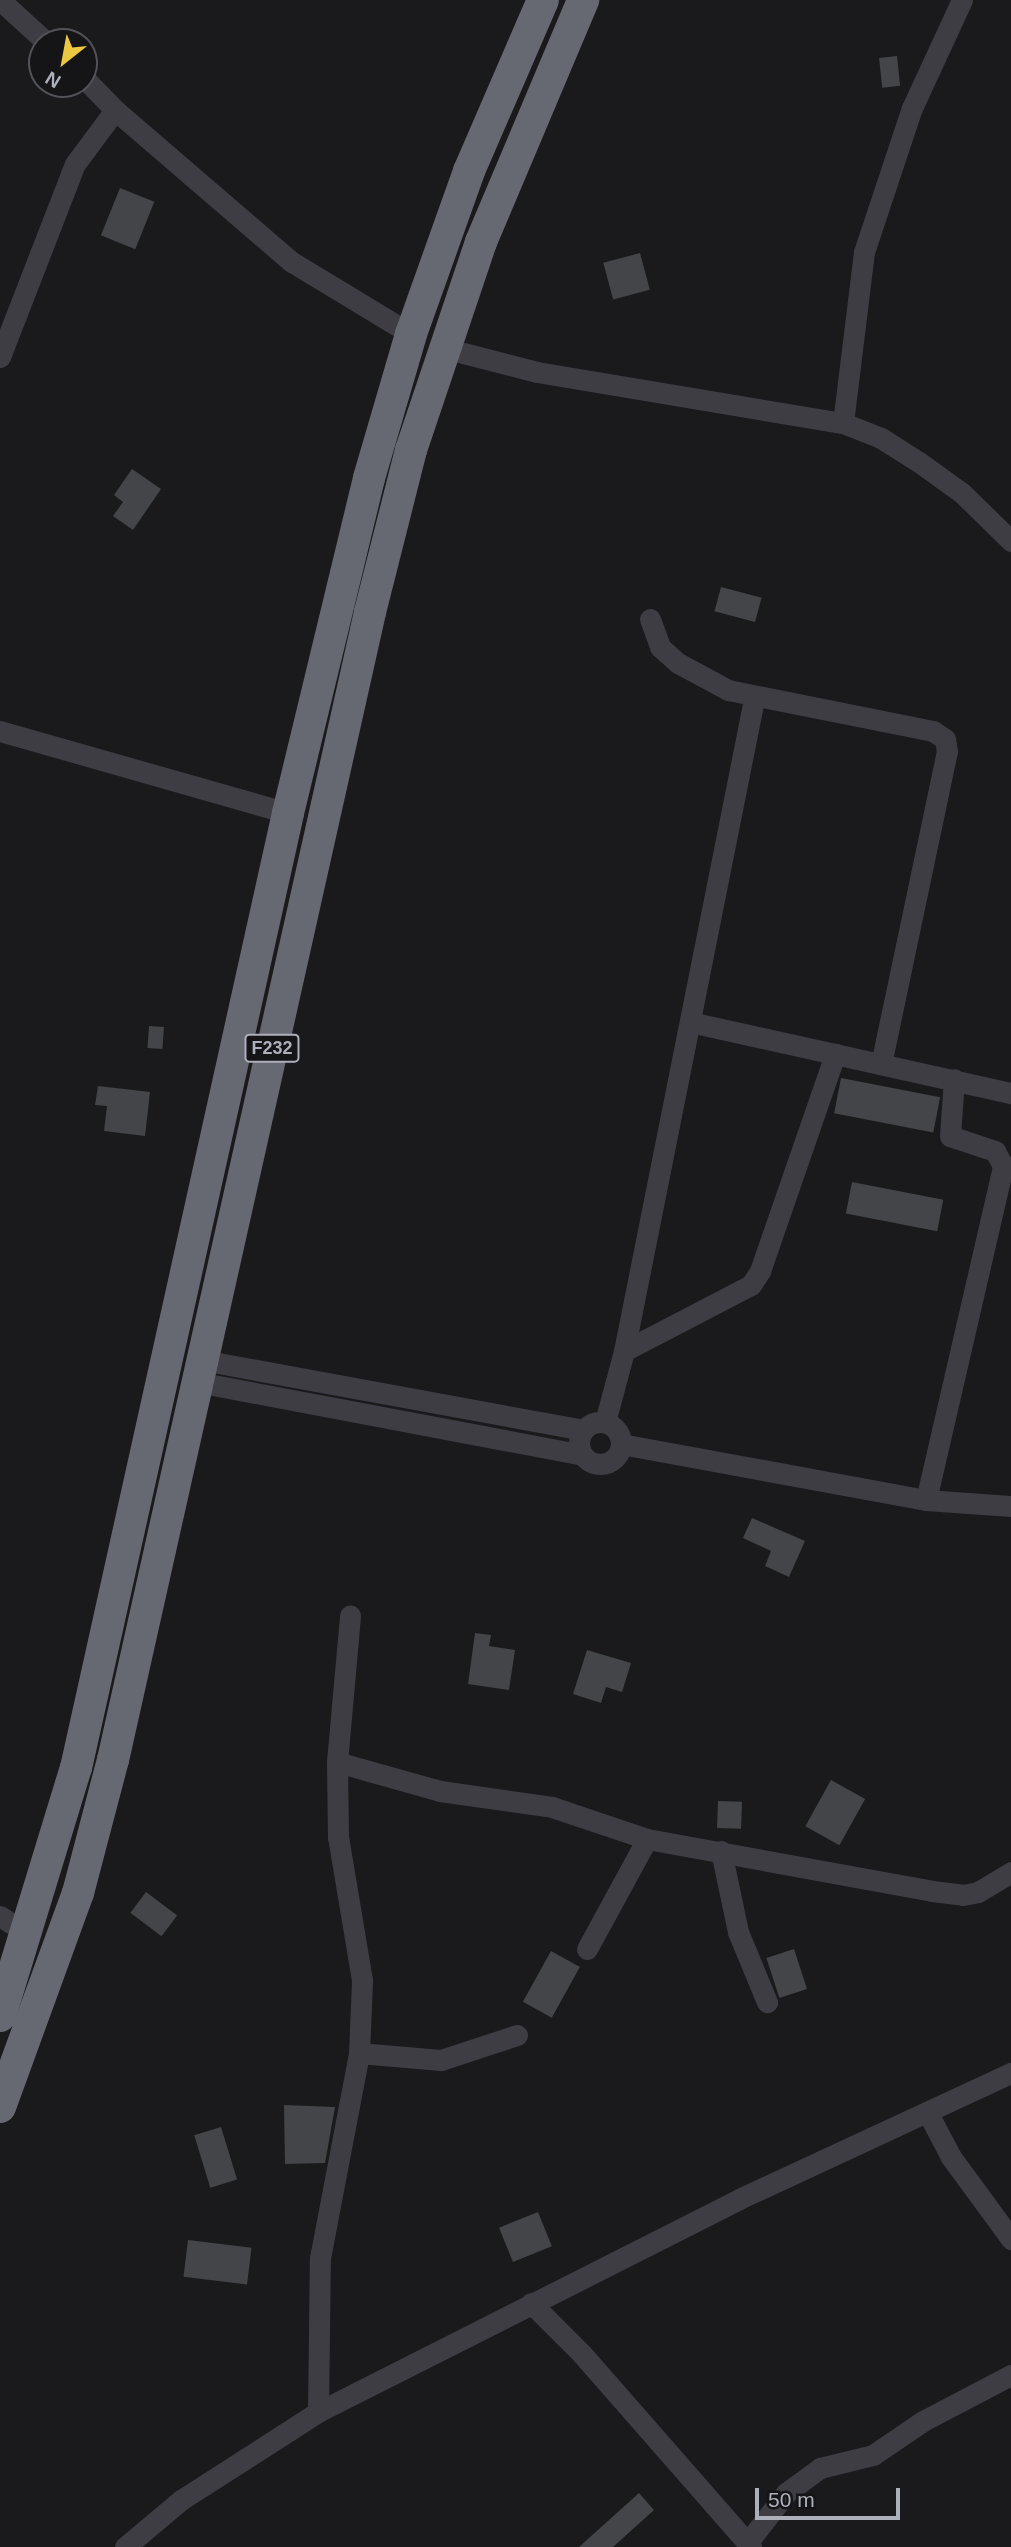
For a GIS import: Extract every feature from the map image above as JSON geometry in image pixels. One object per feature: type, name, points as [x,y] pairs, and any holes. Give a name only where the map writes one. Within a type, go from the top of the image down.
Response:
[{"type":"highway","name":"F232","points":[[0,2016],[29,1934],[76,1768],[288,813],[369,478],[411,334],[469,171],[543,0]]},
{"type":"highway","name":"F232","points":[[0,2108],[78,1893],[113,1760],[370,612],[411,450],[481,242],[583,0]]},
{"type":"street","points":[[0,0],[31,28]]},
{"type":"street","points":[[843,423],[864,252],[912,108],[962,0]]},
{"type":"street","points":[[98,92],[292,262],[411,334]]},
{"type":"street","points":[[0,357],[75,164],[115,110]]},
{"type":"street","points":[[444,348],[537,372],[843,423],[881,438],[919,461],[962,493],[1011,541]]},
{"type":"street","points":[[650,619],[660,647],[678,663],[754,699],[933,731],[945,739],[947,751],[881,1064]]},
{"type":"street","points":[[605,1422],[624,1351],[754,699]]},
{"type":"street","points":[[0,731],[288,813]]},
{"type":"street","points":[[690,1022],[1011,1093]]},
{"type":"street","points":[[624,1351],[751,1285],[760,1271],[835,1055]]},
{"type":"street","points":[[926,1500],[1003,1166],[995,1151],[950,1136],[954,1079]]},
{"type":"street","points":[[200,1371],[582,1430]]},
{"type":"street","points":[[200,1371],[582,1455],[593,1463],[606,1463],[617,1456],[621,1444],[617,1430],[605,1422],[592,1423],[582,1430],[578,1443],[582,1455]]},
{"type":"street","points":[[621,1444],[926,1500],[1011,1506]]},
{"type":"street","points":[[318,2412],[320,2258],[359,2053],[362,1980],[338,1837],[337,1762],[350,1616]]},
{"type":"street","points":[[337,1762],[440,1791],[552,1807],[647,1839],[963,1895],[978,1892],[1011,1872]]},
{"type":"street","points":[[587,1949],[647,1839]]},
{"type":"street","points":[[721,1851],[738,1932],[767,2002]]},
{"type":"street","points":[[0,1916],[29,1934]]},
{"type":"street","points":[[359,2053],[441,2060],[517,2035]]},
{"type":"street","points":[[125,2547],[181,2500],[318,2412],[739,2199],[929,2115],[1011,2073]]},
{"type":"street","points":[[929,2115],[951,2157],[1011,2239]]},
{"type":"street","points":[[531,2304],[582,2354],[750,2545],[786,2493],[820,2468],[873,2455],[923,2421],[1011,2375]]},
{"type":"building","points":[[897,56],[900,86],[882,88],[879,58]]},
{"type":"building","points":[[120,188],[154,202],[135,249],[101,235]]},
{"type":"building","points":[[640,253],[650,290],[613,300],[603,263]]},
{"type":"building","points":[[132,469],[161,489],[133,530],[113,516],[123,502],[114,495]]},
{"type":"building","points":[[721,587],[762,598],[755,622],[715,611]]},
{"type":"building","points":[[149,1026],[164,1027],[162,1049],[147,1048]]},
{"type":"building","points":[[841,1078],[940,1097],[933,1133],[834,1113]]},
{"type":"building","points":[[98,1086],[150,1092],[145,1136],[104,1131],[107,1106],[95,1105]]},
{"type":"building","points":[[852,1182],[943,1200],[937,1231],[846,1213]]},
{"type":"building","points":[[752,1518],[805,1541],[789,1577],[765,1566],[771,1551],[743,1538]]},
{"type":"building","points":[[475,1633],[491,1635],[489,1646],[515,1650],[509,1690],[468,1684]]},
{"type":"building","points":[[587,1650],[631,1663],[622,1692],[606,1687],[601,1703],[573,1694]]},
{"type":"building","points":[[831,1780],[865,1799],[839,1845],[805,1826]]},
{"type":"building","points":[[718,1801],[742,1802],[741,1829],[717,1828]]},
{"type":"building","points":[[146,1892],[177,1915],[161,1936],[130,1913]]},
{"type":"building","points":[[794,1949],[807,1989],[779,1998],[766,1958]]},
{"type":"building","points":[[551,1951],[580,1967],[552,2018],[523,2002]]},
{"type":"building","points":[[284,2105],[335,2107],[325,2163],[285,2164]]},
{"type":"building","points":[[221,2127],[237,2180],[210,2188],[194,2135]]},
{"type":"building","points":[[538,2212],[552,2246],[513,2262],[499,2228]]},
{"type":"building","points":[[188,2240],[252,2248],[247,2285],[183,2277]]},
{"type":"building","points":[[639,2493],[654,2510],[613,2547],[579,2547]]}]
